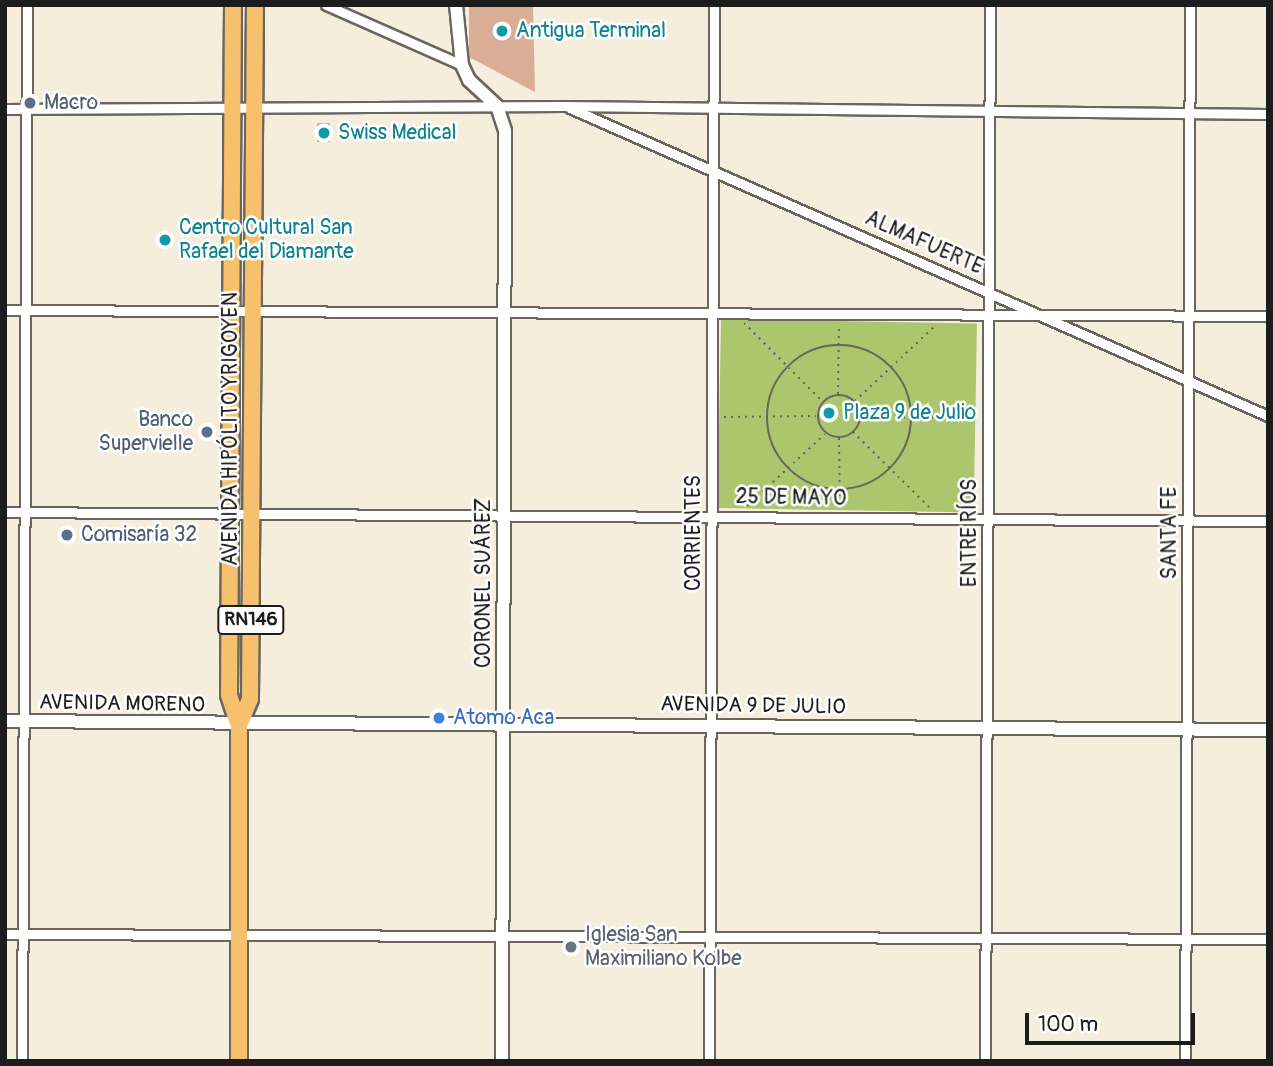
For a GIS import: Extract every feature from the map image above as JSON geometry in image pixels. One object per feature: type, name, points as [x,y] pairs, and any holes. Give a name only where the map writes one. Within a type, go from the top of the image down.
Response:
[{"type":"highway","name":"AVENIDA HIPÓLITO YRIGOYEN","points":[[233,5],[229,695],[239,725],[239,1061]]},
{"type":"highway","name":"AVENIDA HIPÓLITO YRIGOYEN","points":[[239,725],[250,699],[255,5]]},
{"type":"street","points":[[22,1061],[26,721],[24,513],[27,5]]},
{"type":"street","points":[[326,5],[462,65]]},
{"type":"street","points":[[456,5],[462,65],[470,80],[497,106]]},
{"type":"street","name":"CORRIENTES","points":[[709,1061],[714,5]]},
{"type":"street","name":"ENTRE RÍOS","points":[[985,1061],[990,5]]},
{"type":"street","name":"SANTA FE","points":[[1185,1061],[1190,5]]},
{"type":"street","name":"CORONEL SUÁREZ","points":[[497,106],[505,131],[502,1061]]},
{"type":"street","points":[[5,108],[565,106],[989,113],[1268,114]]},
{"type":"street","name":"ALMAFUERTE","points":[[565,106],[1268,416]]},
{"type":"street","points":[[5,310],[1268,316]]},
{"type":"street","name":"25 DE MAYO","points":[[5,512],[712,514],[1268,521]]},
{"type":"street","name":"AVENIDA MORENO","points":[[5,721],[239,725]]},
{"type":"street","name":"AVENIDA 9 DE JULIO","points":[[239,725],[503,723],[1268,730]]},
{"type":"street","points":[[5,934],[1268,939]]},
{"type":"path","points":[[740,319],[823,402]]},
{"type":"path","points":[[838,395],[839,320]]},
{"type":"path","points":[[854,402],[940,322]]},
{"type":"path","points":[[839,344],[858,347],[891,367],[908,399],[911,417],[908,436],[890,468],[858,486],[839,489],[803,480],[788,468],[769,435],[766,417],[776,381],[787,366],[820,347],[839,344]]},
{"type":"path","points":[[838,395],[854,402],[860,417],[853,432],[839,437],[825,433],[817,416],[823,402],[838,395]]},
{"type":"path","points":[[720,417],[817,416]]},
{"type":"path","points":[[860,417],[988,419]]},
{"type":"path","points":[[853,432],[932,510]]},
{"type":"path","points":[[744,508],[825,433]]},
{"type":"path","points":[[839,437],[840,509]]},
{"type":"green space","points":[[721,319],[977,323],[974,512],[718,508]]},
{"type":"building","name":"Antigua Terminal","points":[[469,5],[533,5],[535,92],[469,57]]},
{"type":"building","name":"Swiss Medical","points":[[317,123],[330,123],[330,142],[317,142]]},
{"type":"place","name":"Antigua Terminal","points":[[502,31]]},
{"type":"place","name":"Macro","points":[[30,103]]},
{"type":"place","name":"Swiss Medical","points":[[324,133]]},
{"type":"place","name":"Centro Cultural San Rafael del Diamante","points":[[165,240]]},
{"type":"place","name":"Plaza 9 de Julio","points":[[829,413]]},
{"type":"place","name":"Banco Supervielle","points":[[207,432]]},
{"type":"place","name":"Comisaría 32","points":[[67,535]]},
{"type":"place","name":"Atomo Aca","points":[[439,718]]},
{"type":"place","name":"Iglesia San Maximiliano Kolbe","points":[[571,947]]}]
